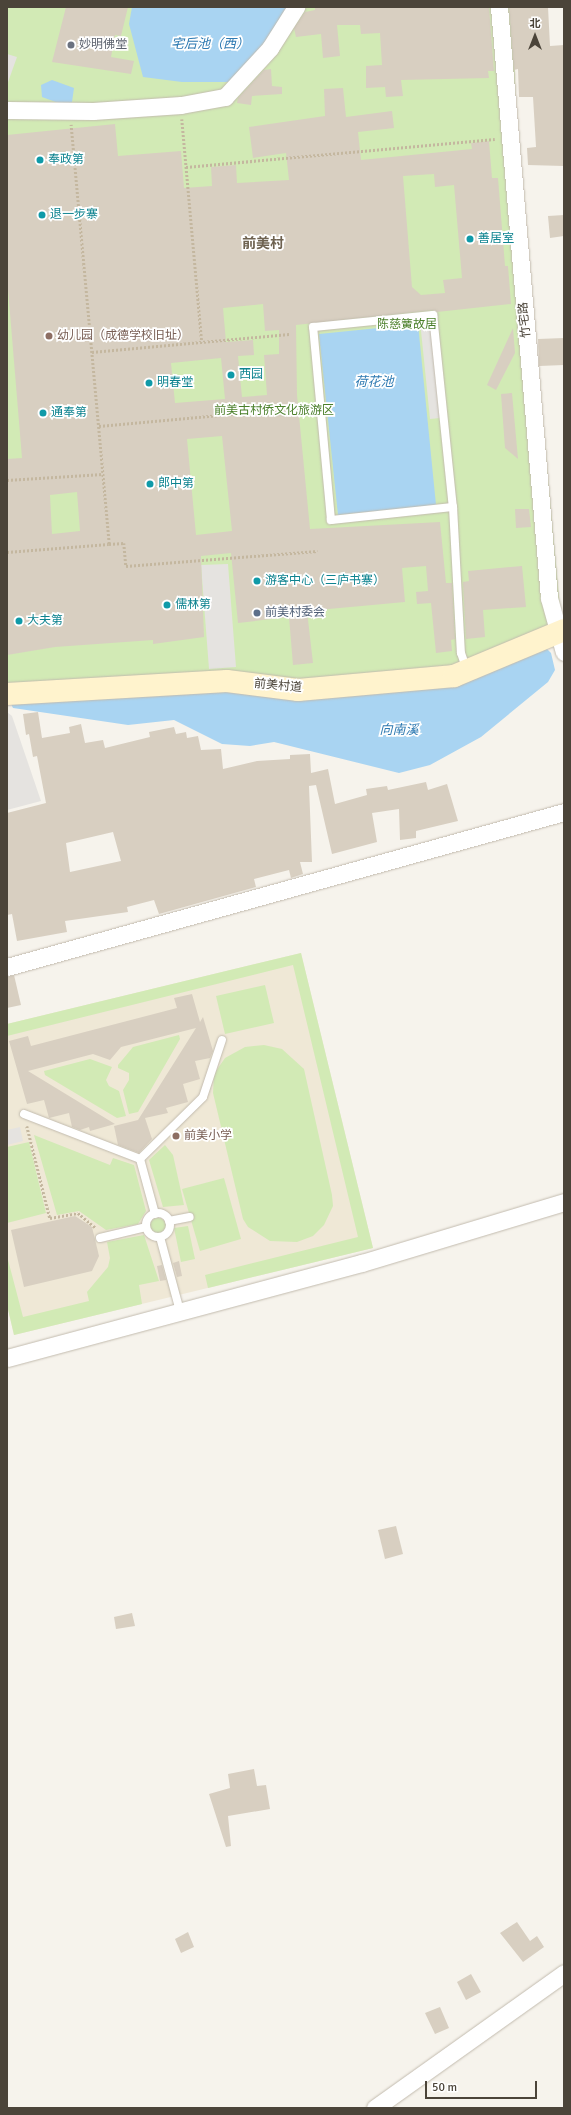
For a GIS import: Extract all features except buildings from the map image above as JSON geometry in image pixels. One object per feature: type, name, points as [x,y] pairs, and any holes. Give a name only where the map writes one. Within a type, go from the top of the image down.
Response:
[{"type":"street","points":[[7,110],[70,111],[181,105],[225,97],[270,48],[296,7]]},
{"type":"street","name":"竹宅路","points":[[499,7],[549,598],[562,638]]},
{"type":"street","name":"前美村道","points":[[7,694],[227,681],[298,690],[454,676],[562,638]]},
{"type":"street","points":[[7,967],[564,812]]},
{"type":"street","points":[[7,1358],[362,1263],[564,1202]]},
{"type":"street","points":[[375,2108],[564,1973]]},
{"type":"lane","points":[[453,507],[331,520],[313,327],[433,315],[453,507],[461,653],[468,671]]},
{"type":"lane","points":[[140,1159],[203,1096],[222,1040]]},
{"type":"lane","points":[[24,1114],[140,1159]]},
{"type":"lane","points":[[140,1159],[154,1214]]},
{"type":"lane","points":[[154,1214],[163,1214],[169,1221],[168,1232],[160,1237],[151,1235],[146,1227],[148,1218],[154,1214]]},
{"type":"lane","points":[[169,1221],[190,1217]]},
{"type":"lane","points":[[100,1238],[146,1227]]},
{"type":"lane","points":[[160,1237],[180,1311]]},
{"type":"path","points":[[181,105],[202,342]]},
{"type":"path","points":[[70,111],[109,544]]},
{"type":"path","points":[[186,167],[509,138]]},
{"type":"path","points":[[92,352],[289,334]]},
{"type":"path","points":[[99,426],[297,408]]},
{"type":"path","points":[[7,480],[103,474]]},
{"type":"path","points":[[7,552],[124,543],[126,566],[317,551]]},
{"type":"path","points":[[24,1114],[50,1218],[78,1213],[96,1227],[100,1238]]},
{"type":"shaded area","points":[[7,54],[17,57],[7,85]]},
{"type":"shaded area","points":[[430,320],[440,418],[430,419],[420,321]]},
{"type":"shaded area","points":[[228,564],[236,667],[209,669],[201,565]]},
{"type":"shaded area","points":[[7,712],[12,716],[41,801],[7,810]]},
{"type":"shaded area","name":"前美小学","points":[[301,953],[373,1248],[14,1335],[7,1305],[7,1024]]},
{"type":"shaded area","points":[[20,1127],[23,1141],[7,1145],[7,1130]]},
{"type":"green space","name":"前美古村侨文化旅游区","points":[[7,7],[514,7],[516,135],[561,617],[520,642],[446,672],[300,682],[7,689]]},
{"type":"green space","points":[[301,953],[373,1248],[208,1288],[205,1275],[358,1237],[293,965],[7,1036],[7,1024]]},
{"type":"green space","points":[[265,985],[274,1023],[225,1034],[216,996]]},
{"type":"green space","points":[[179,1035],[180,1039],[138,1112],[129,1114],[123,1090],[129,1080],[129,1073],[118,1068],[118,1065],[133,1047]]},
{"type":"green space","points":[[264,1045],[282,1049],[304,1069],[332,1195],[333,1206],[324,1225],[313,1236],[297,1242],[270,1241],[248,1227],[243,1219],[213,1093],[214,1074],[225,1058],[245,1047]]},
{"type":"green space","points":[[90,1059],[112,1067],[106,1080],[109,1086],[119,1091],[126,1116],[117,1118],[45,1075],[44,1071]]},
{"type":"green space","points":[[34,1135],[110,1165],[113,1158],[134,1165],[146,1211],[138,1224],[106,1230],[79,1211],[57,1215]]},
{"type":"green space","points":[[29,1142],[46,1213],[7,1223],[7,1147]]},
{"type":"green space","points":[[165,1145],[173,1155],[184,1205],[163,1207],[149,1160]]},
{"type":"green space","points":[[224,1178],[241,1239],[200,1251],[182,1189]]},
{"type":"green space","points":[[155,1218],[161,1218],[166,1223],[164,1232],[161,1234],[155,1234],[150,1229],[150,1223]]},
{"type":"green space","points":[[188,1226],[195,1259],[181,1262],[174,1228]]},
{"type":"green space","points":[[144,1235],[159,1281],[139,1285],[142,1304],[14,1335],[7,1305],[7,1256],[23,1317],[89,1301],[87,1292],[108,1267],[110,1258],[107,1242]]},
{"type":"water","name":"宅后池（西）","points":[[132,7],[290,7],[285,19],[232,82],[182,82],[143,77],[129,24]]},
{"type":"water","points":[[52,80],[74,88],[72,102],[64,105],[42,97],[41,85]]},
{"type":"water","name":"荷花池","points":[[418,324],[436,505],[338,515],[319,334]]},
{"type":"water","name":"向南溪","points":[[547,649],[551,653],[555,670],[548,682],[481,737],[430,765],[399,773],[274,742],[250,746],[222,744],[174,720],[128,725],[13,708],[11,704],[235,686],[305,697]]},
{"type":"place","name":"妙明佛堂","points":[[71,45]]},
{"type":"place","name":"奉政第","points":[[40,160]]},
{"type":"place","name":"退一步寨","points":[[42,215]]},
{"type":"place","name":"善居室","points":[[470,239]]},
{"type":"place","name":"幼儿园（成德学校旧址）","points":[[49,336]]},
{"type":"place","name":"西园","points":[[231,375]]},
{"type":"place","name":"明春堂","points":[[149,383]]},
{"type":"place","name":"通奉第","points":[[43,413]]},
{"type":"place","name":"郎中第","points":[[150,484]]},
{"type":"place","name":"游客中心（三庐书寨）","points":[[257,581]]},
{"type":"place","name":"儒林第","points":[[167,605]]},
{"type":"place","name":"前美村委会","points":[[257,613]]},
{"type":"place","name":"大夫第","points":[[19,621]]},
{"type":"place","name":"前美小学","points":[[176,1136]]},
{"type":"district","name":"前美村","points":[[263,244]]},
{"type":"park label","name":"陈慈簧故居","points":[[407,325]]}]
